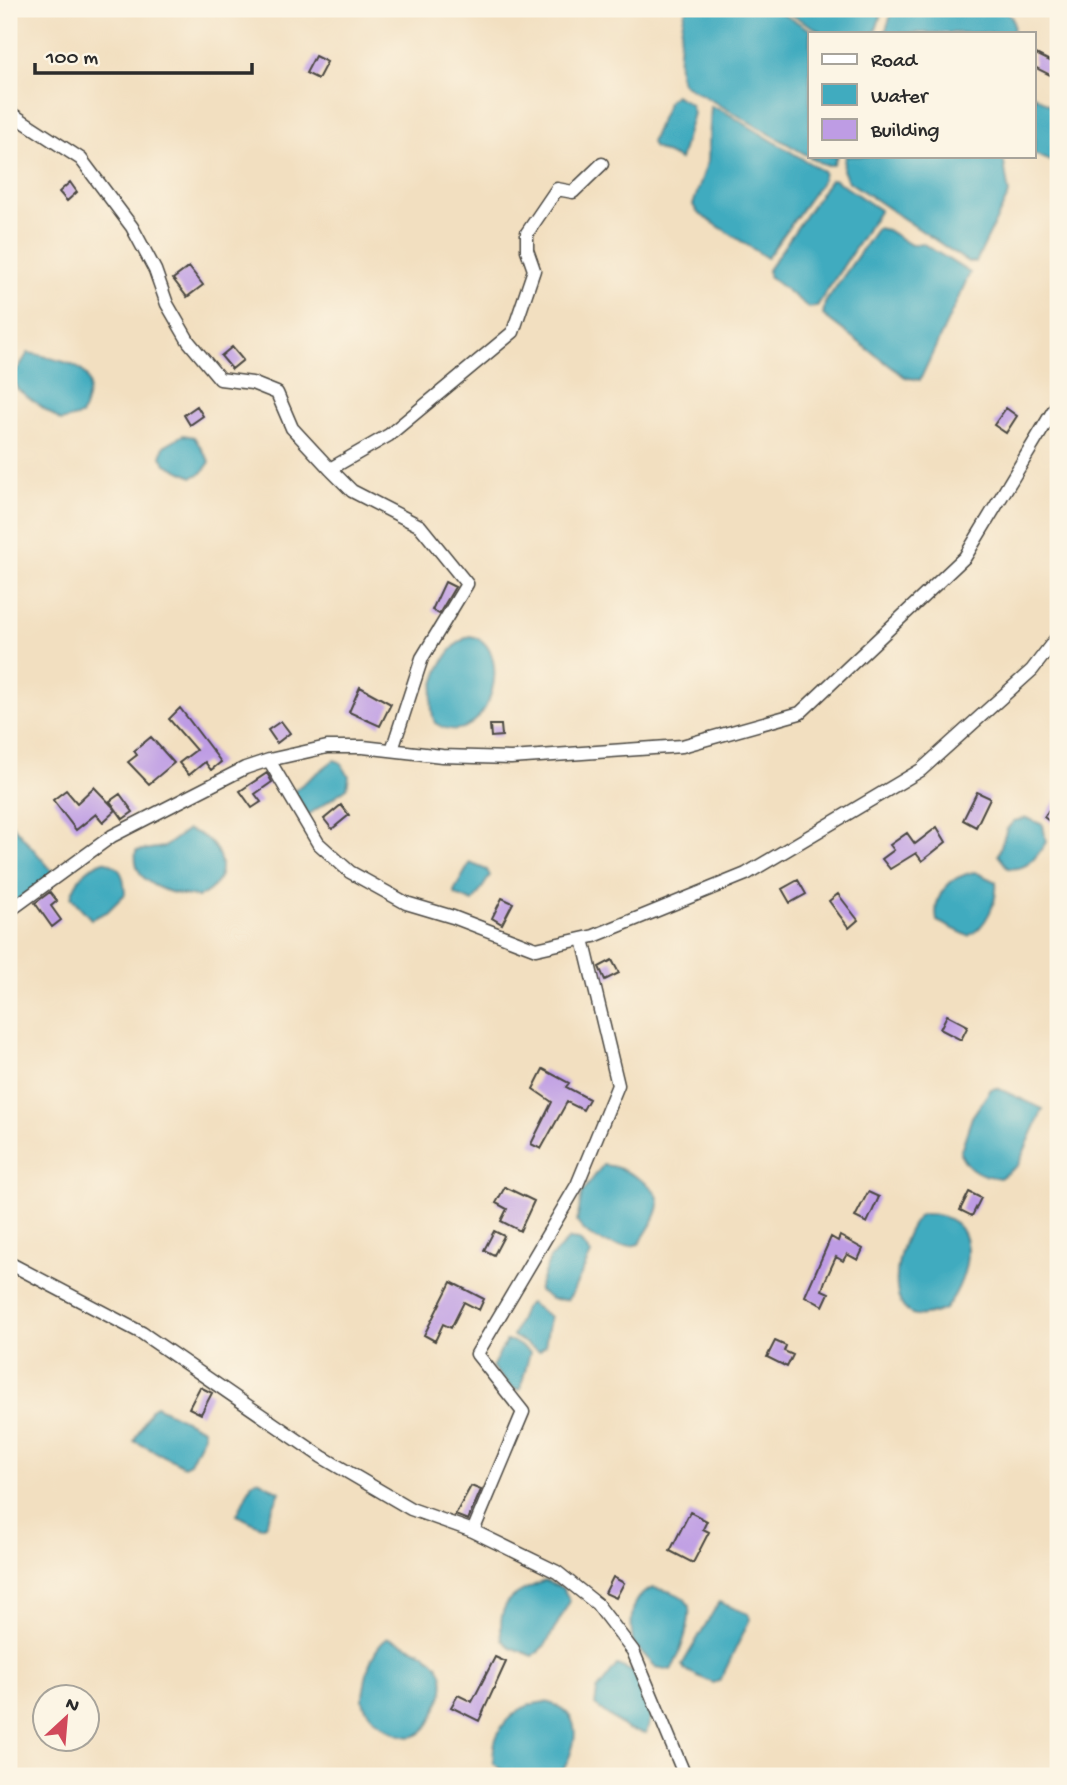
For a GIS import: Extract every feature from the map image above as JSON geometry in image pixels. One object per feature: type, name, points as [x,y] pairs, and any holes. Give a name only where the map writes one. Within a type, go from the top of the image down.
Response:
[{"type":"street","points":[[9,112],[81,159],[132,227],[155,270],[167,304],[189,342],[214,374],[220,379],[261,385],[277,393],[292,428],[352,491],[420,526],[467,584],[422,658],[392,750]]},
{"type":"street","points":[[330,468],[389,435],[513,332],[534,270],[527,250],[527,233],[557,189],[573,192],[602,164]]},
{"type":"street","points":[[9,911],[112,836],[245,768],[269,760],[327,747],[510,758],[682,746],[800,713],[965,557],[1058,404]]},
{"type":"street","points":[[269,760],[318,843],[349,872],[379,891],[536,949],[583,939],[746,874],[921,770],[1032,670],[1058,636]]},
{"type":"street","points":[[473,1531],[523,1412],[477,1354],[577,1185],[618,1086],[583,939]]},
{"type":"street","points":[[9,1263],[142,1333],[322,1457],[411,1509],[473,1531],[557,1572],[597,1604],[633,1651],[685,1776]]},
{"type":"water","points":[[686,9],[774,9],[814,32],[808,32],[808,156],[683,84],[679,69],[682,25]]},
{"type":"water","points":[[781,9],[883,9],[875,32],[822,32]]},
{"type":"water","points":[[893,9],[1001,9],[1012,18],[1014,24],[1013,32],[885,32]]},
{"type":"water","points":[[675,95],[690,104],[693,113],[680,160],[653,147],[651,142],[669,100]]},
{"type":"water","points":[[1036,96],[1058,111],[1058,164],[1036,155]]},
{"type":"water","points":[[711,106],[824,172],[822,181],[767,258],[698,213],[693,205],[708,160]]},
{"type":"water","points":[[812,158],[836,158],[833,165],[824,165]]},
{"type":"water","points":[[845,158],[1003,158],[1009,194],[976,262],[968,262],[848,181],[843,170]]},
{"type":"water","points":[[834,179],[880,210],[817,306],[809,308],[769,276],[768,270],[830,180]]},
{"type":"water","points":[[877,228],[887,230],[911,245],[922,243],[970,273],[920,380],[905,377],[823,315],[825,303]]},
{"type":"water","points":[[28,353],[80,369],[89,388],[81,416],[61,421],[17,389],[14,375]]},
{"type":"water","points":[[183,435],[194,437],[210,462],[202,473],[192,477],[166,464],[161,457],[164,446]]},
{"type":"water","points":[[470,636],[485,644],[493,658],[494,676],[490,696],[482,713],[469,725],[453,729],[435,723],[432,712],[434,686],[443,661],[460,642]]},
{"type":"water","points":[[334,760],[340,762],[349,776],[347,788],[308,815],[295,790]]},
{"type":"water","points":[[1027,818],[1043,825],[1046,842],[1035,858],[1026,865],[1008,868],[998,855],[1007,829],[1014,821]]},
{"type":"water","points":[[9,821],[54,873],[14,903],[9,901]]},
{"type":"water","points":[[187,830],[209,842],[220,860],[221,871],[217,881],[210,890],[198,897],[155,886],[140,873],[136,863],[136,851],[164,847]]},
{"type":"water","points":[[104,861],[115,866],[121,873],[125,894],[107,912],[91,919],[71,897],[83,874]]},
{"type":"water","points":[[470,863],[487,870],[490,876],[473,902],[456,895],[454,891]]},
{"type":"water","points":[[975,872],[996,882],[996,889],[990,913],[980,927],[968,936],[937,921],[936,912],[940,895],[945,888],[958,878]]},
{"type":"water","points":[[997,1088],[1043,1109],[1018,1165],[1000,1178],[976,1172],[960,1153],[972,1117],[991,1089]]},
{"type":"water","points":[[603,1165],[630,1173],[656,1193],[659,1200],[656,1216],[639,1244],[623,1246],[605,1242],[582,1229],[577,1222],[582,1193]]},
{"type":"water","points":[[922,1214],[942,1216],[956,1223],[964,1234],[967,1248],[962,1280],[945,1309],[916,1315],[907,1311],[901,1302],[897,1290],[897,1276],[908,1232]]},
{"type":"water","points":[[569,1239],[579,1240],[591,1254],[567,1300],[551,1299],[538,1290],[550,1258]]},
{"type":"water","points":[[530,1303],[550,1317],[545,1346],[539,1351],[513,1336],[524,1308]]},
{"type":"water","points":[[506,1341],[512,1341],[530,1352],[520,1390],[512,1388],[492,1367]]},
{"type":"water","points":[[156,1406],[203,1429],[204,1434],[190,1463],[184,1466],[134,1441],[151,1409]]},
{"type":"water","points":[[258,1480],[280,1492],[265,1525],[261,1527],[237,1515],[252,1483]]},
{"type":"water","points":[[545,1581],[563,1588],[570,1601],[546,1644],[533,1656],[510,1647],[502,1640],[502,1616],[509,1600]]},
{"type":"water","points":[[653,1588],[678,1595],[688,1604],[687,1628],[671,1670],[656,1667],[633,1643],[631,1627],[635,1604],[639,1597]]},
{"type":"water","points":[[719,1602],[748,1614],[750,1619],[720,1681],[713,1683],[685,1670],[682,1665]]},
{"type":"water","points":[[388,1638],[413,1648],[434,1661],[444,1679],[443,1691],[430,1722],[425,1729],[411,1737],[397,1734],[383,1725],[371,1715],[364,1704],[369,1665],[375,1652]]},
{"type":"water","points":[[617,1665],[634,1672],[651,1717],[646,1733],[627,1729],[595,1705],[597,1691]]},
{"type":"water","points":[[546,1702],[559,1707],[573,1722],[574,1742],[566,1765],[560,1776],[512,1776],[494,1764],[493,1752],[500,1730],[514,1714],[534,1704]]},
{"type":"building","points":[[1036,54],[1058,65],[1058,79],[1036,68]]},
{"type":"building","points":[[315,56],[327,62],[318,79],[306,73]]},
{"type":"building","points":[[70,182],[77,192],[67,201],[59,192]]},
{"type":"building","points":[[189,267],[203,285],[187,297],[173,279]]},
{"type":"building","points":[[232,347],[243,360],[232,369],[221,356]]},
{"type":"building","points":[[197,406],[203,416],[190,425],[184,415]]},
{"type":"building","points":[[1006,408],[1017,416],[1006,433],[994,425]]},
{"type":"building","points":[[445,582],[455,587],[439,614],[432,610]]},
{"type":"building","points":[[360,687],[391,704],[380,726],[349,712]]},
{"type":"building","points":[[180,708],[221,762],[211,770],[205,762],[189,775],[179,763],[196,750],[169,719]]},
{"type":"building","points":[[281,721],[290,733],[277,743],[268,730]]},
{"type":"building","points":[[490,725],[501,725],[502,736],[491,737]]},
{"type":"building","points":[[151,737],[174,763],[149,784],[128,762],[137,755],[134,751]]},
{"type":"building","points":[[267,773],[272,782],[255,794],[261,802],[252,808],[240,791]]},
{"type":"building","points":[[94,787],[116,810],[103,822],[96,814],[76,830],[53,800],[66,790],[77,803]]},
{"type":"building","points":[[977,792],[990,798],[976,827],[963,820]]},
{"type":"building","points":[[120,794],[133,812],[123,819],[110,801]]},
{"type":"building","points":[[1058,797],[1058,828],[1044,817]]},
{"type":"building","points":[[341,805],[349,815],[332,829],[324,819]]},
{"type":"building","points":[[937,827],[946,842],[922,861],[916,853],[890,869],[882,859],[894,850],[890,845],[907,833],[915,844]]},
{"type":"building","points":[[798,880],[806,894],[790,903],[782,889]]},
{"type":"building","points":[[50,892],[57,901],[51,906],[61,920],[52,927],[35,903]]},
{"type":"building","points":[[838,894],[858,920],[849,928],[829,901]]},
{"type":"building","points":[[502,898],[513,903],[502,924],[492,918]]},
{"type":"building","points":[[612,960],[619,973],[605,980],[599,967]]},
{"type":"building","points":[[947,1015],[968,1026],[961,1040],[940,1029]]},
{"type":"building","points":[[543,1069],[569,1083],[566,1087],[589,1099],[583,1110],[567,1102],[541,1149],[531,1144],[552,1102],[533,1089]]},
{"type":"building","points":[[505,1187],[534,1201],[520,1231],[501,1221],[507,1209],[496,1203]]},
{"type":"building","points":[[868,1192],[879,1197],[867,1223],[855,1217]]},
{"type":"building","points":[[969,1192],[981,1198],[972,1216],[960,1210]]},
{"type":"building","points":[[494,1231],[504,1236],[494,1255],[484,1250]]},
{"type":"building","points":[[840,1236],[863,1249],[858,1260],[847,1254],[843,1261],[836,1257],[822,1290],[829,1293],[823,1306],[805,1296],[831,1237],[838,1241]]},
{"type":"building","points":[[451,1282],[484,1299],[479,1310],[464,1302],[451,1328],[443,1324],[435,1341],[424,1335]]},
{"type":"building","points":[[775,1341],[786,1346],[784,1351],[793,1355],[787,1367],[767,1357]]},
{"type":"building","points":[[200,1387],[212,1393],[201,1414],[189,1408]]},
{"type":"building","points":[[471,1486],[481,1490],[468,1520],[455,1515]]},
{"type":"building","points":[[690,1512],[707,1521],[703,1529],[709,1532],[693,1563],[670,1551]]},
{"type":"building","points":[[613,1577],[624,1583],[616,1598],[605,1593]]},
{"type":"building","points":[[495,1657],[506,1662],[479,1721],[451,1707],[458,1695],[472,1702]]}]
